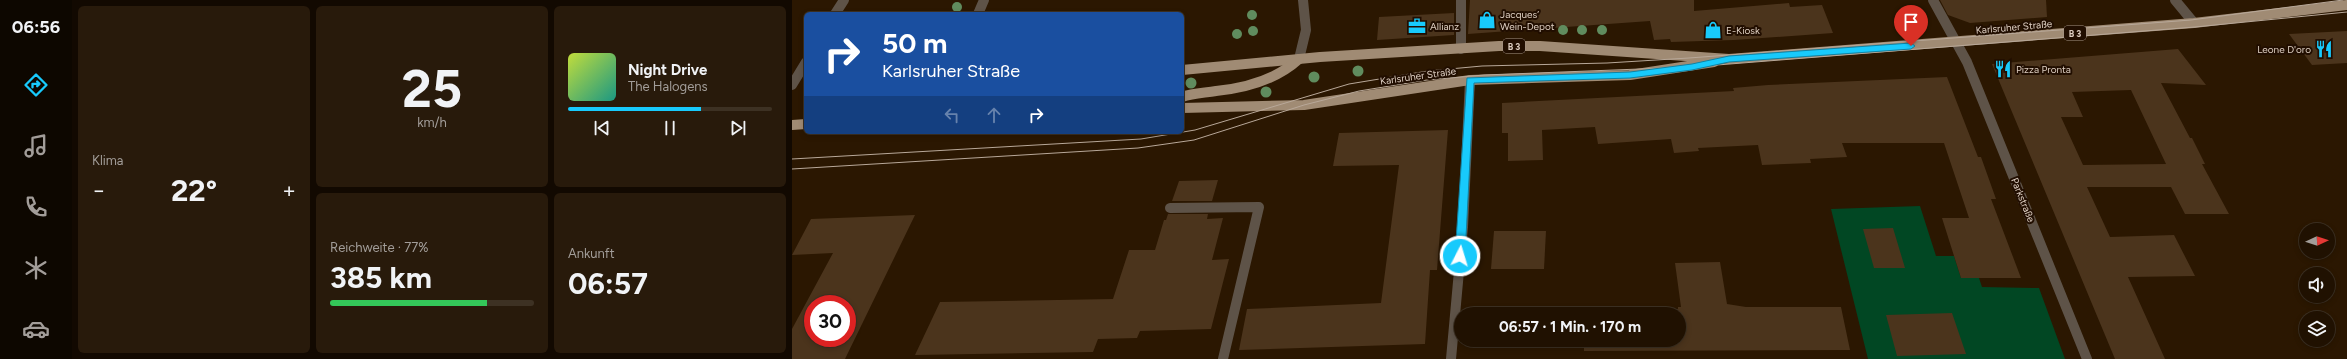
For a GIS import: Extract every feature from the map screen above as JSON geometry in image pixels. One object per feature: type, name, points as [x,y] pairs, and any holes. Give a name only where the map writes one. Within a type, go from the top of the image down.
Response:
[{"type":"main road","name":"Karlsruher Straße","points":[[1184,70],[1300,59],[1461,49],[1540,46],[1729,59],[2194,24],[2347,5]]},
{"type":"main road","points":[[1184,97],[1222,91],[1279,74],[1293,66],[1300,59]]},
{"type":"main road","name":"Karlsruher Straße","points":[[1184,108],[1304,105],[1428,85],[1470,80],[1630,75],[1692,67],[1729,59]]},
{"type":"main road","points":[[792,125],[804,124]]},
{"type":"street","points":[[836,12],[844,0]]},
{"type":"street","points":[[979,12],[984,0]]},
{"type":"street","points":[[1300,59],[1307,38],[1307,19],[1303,0]]},
{"type":"street","points":[[1461,0],[1461,49]]},
{"type":"street","name":"Parkstraße","points":[[1933,0],[1967,62],[2087,359]]},
{"type":"street","points":[[2175,0],[2194,24]]},
{"type":"street","points":[[792,68],[804,65]]},
{"type":"street","points":[[792,85],[804,67]]},
{"type":"street","points":[[1451,359],[1463,227],[1470,80]]},
{"type":"street","points":[[1170,208],[1259,206],[1223,359]]},
{"type":"green space","points":[[1920,206],[1936,256],[1954,256],[1961,278],[1979,278],[1982,287],[2039,288],[2065,359],[1868,359],[1831,209]]},
{"type":"building","points":[[1470,0],[1694,0],[1694,11],[1789,3],[1790,7],[1822,5],[1833,33],[1734,40],[1671,42],[1670,39],[1654,40],[1650,21],[1468,34]]},
{"type":"building","points":[[1940,0],[2046,0],[2047,17],[1970,23],[1948,15]]},
{"type":"building","points":[[1454,13],[1454,35],[1377,40],[1379,17]]},
{"type":"building","name":"Leone D'oro","points":[[2347,31],[2347,63],[2312,65],[2289,34]]},
{"type":"building","points":[[2178,49],[2206,85],[2161,83],[2190,138],[2192,138],[2205,164],[2202,164],[2229,214],[2185,214],[2171,187],[2087,187],[2110,237],[2174,235],[2195,276],[2128,277],[2165,359],[2115,359],[1992,64]],"holes":[[[2131,90],[2166,164],[2083,165],[2061,117],[2083,117],[2072,92]]]},
{"type":"building","points":[[1947,77],[1978,157],[1981,157],[1996,199],[1991,199],[2021,278],[1961,278],[1942,218],[1969,218],[1944,143],[1842,143],[1847,157],[1810,159],[1811,163],[1762,165],[1758,145],[1698,148],[1699,151],[1674,153],[1671,139],[1598,144],[1595,127],[1542,130],[1543,160],[1508,161],[1508,133],[1502,133],[1502,103],[1734,91],[1733,88],[1768,85]]},
{"type":"building","points":[[1448,130],[1437,270],[1430,270],[1425,344],[1239,350],[1247,309],[1381,303],[1399,165],[1333,166],[1339,133]]},
{"type":"building","points":[[1218,180],[1212,201],[1172,201],[1179,181]]},
{"type":"building","points":[[1168,214],[1208,214],[1207,219],[1223,218],[1212,260],[1229,259],[1211,329],[1140,331],[1137,338],[1098,339],[1093,352],[915,355],[940,302],[1113,299],[1129,250],[1155,250],[1164,220],[1166,220]]},
{"type":"building","points":[[915,215],[856,336],[856,295],[810,295],[833,253],[792,255],[811,219]]},
{"type":"building","points":[[1893,228],[1905,268],[1874,268],[1863,229]]},
{"type":"building","points":[[1494,231],[1546,231],[1544,269],[1491,269]]},
{"type":"building","points":[[1720,262],[1727,304],[1746,307],[1841,307],[1850,350],[1584,351],[1584,347],[1686,347],[1686,307],[1681,307],[1675,263]]},
{"type":"building","points":[[804,307],[804,347],[851,347],[845,359],[792,359],[792,329]]},
{"type":"building","points":[[1952,313],[1966,354],[1897,356],[1886,315]]},
{"type":"tram line","points":[[1184,132],[1195,130],[1349,84],[1428,71],[1482,66],[1607,63],[1689,58],[2191,20],[2343,0]]},
{"type":"tram line","points":[[792,169],[1138,148],[1194,140],[1304,105],[1359,91],[1427,80],[1484,75],[1692,67],[2195,27],[2347,12]]},
{"type":"tram line","points":[[792,159],[1141,139],[1171,134]]},
{"type":"place","name":"Jacques’ Wein-Depot","points":[[1487,20]]},
{"type":"place","name":"Allianz","points":[[1417,26]]},
{"type":"place","name":"E-Kiosk","points":[[1713,30]]},
{"type":"place","name":"Leone D'oro","points":[[2324,49]]},
{"type":"place","name":"Pizza Pronta","points":[[2003,69]]},
{"type":"route","points":[[1460,256],[1463,227],[1470,80],[1630,75],[1692,67],[1729,59],[1911,46]]}]
